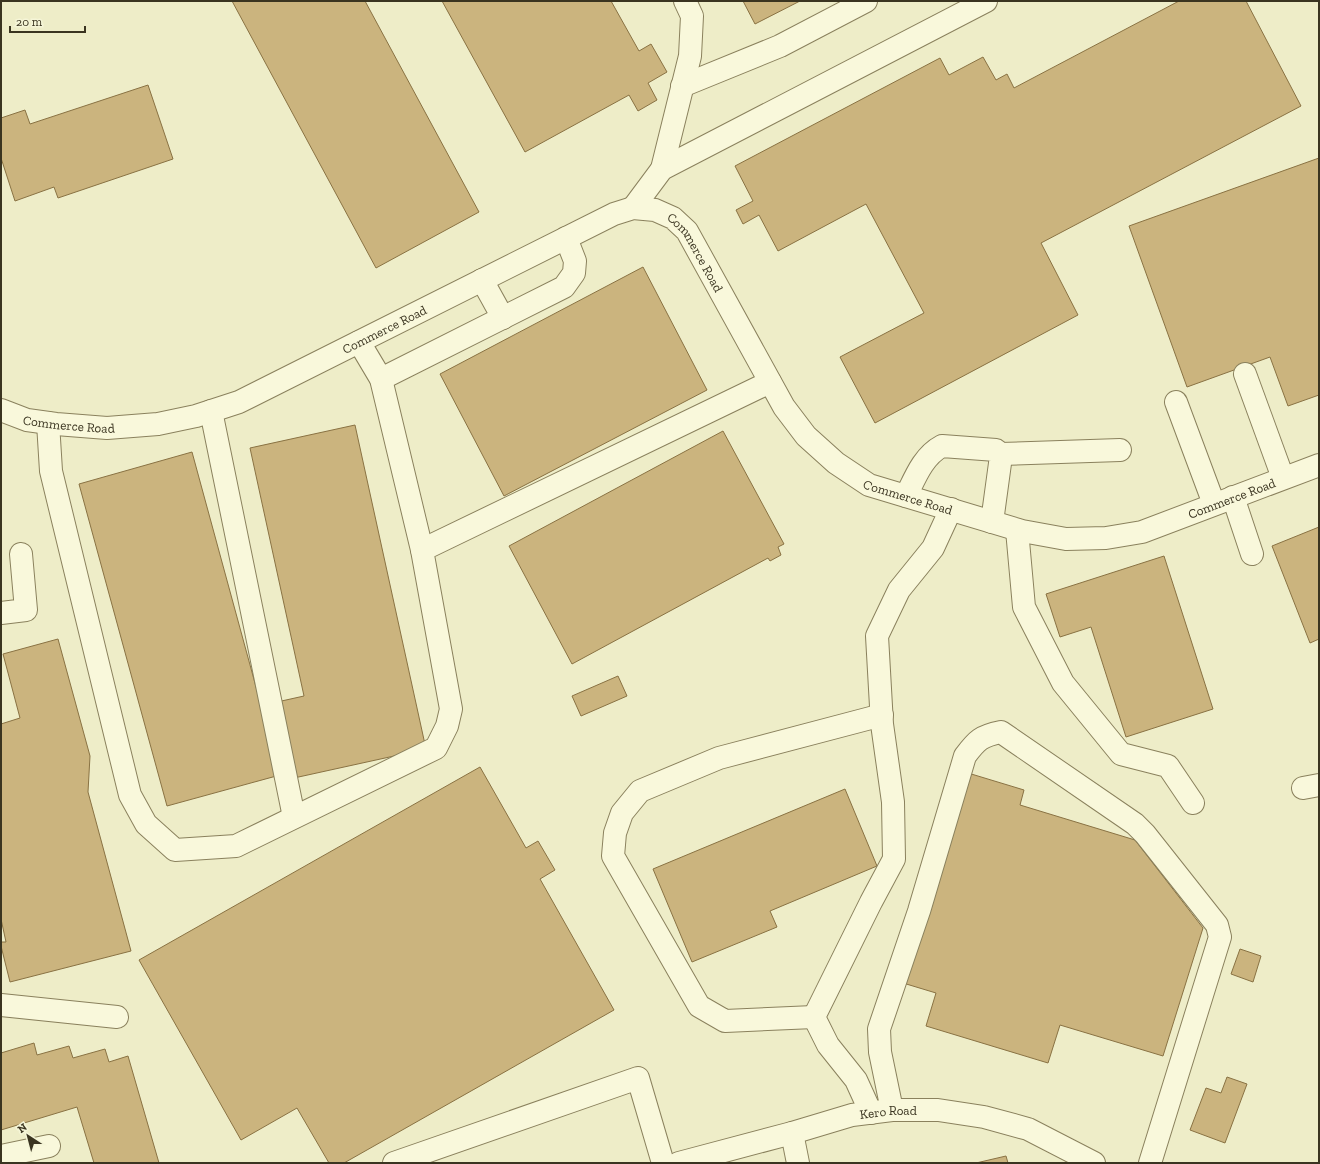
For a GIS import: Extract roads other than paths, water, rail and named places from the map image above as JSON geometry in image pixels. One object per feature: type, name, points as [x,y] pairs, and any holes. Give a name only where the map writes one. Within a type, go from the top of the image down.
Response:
[{"type":"street","points":[[633,208],[662,169],[690,56],[692,16],[685,1]]},
{"type":"street","points":[[682,86],[780,46],[866,1]]},
{"type":"street","points":[[662,169],[986,1]]},
{"type":"street","name":"Commerce Road","points":[[1,410],[27,420],[107,428],[158,424],[196,416],[239,402],[614,214],[633,208],[655,210],[673,218],[687,231],[784,407],[806,436],[836,463],[869,484],[1017,530],[1066,539],[1106,538],[1142,532],[1319,465]]},
{"type":"street","points":[[380,379],[564,286],[574,273],[575,261],[566,238]]},
{"type":"street","points":[[482,280],[503,318]]},
{"type":"street","points":[[48,423],[51,471],[130,795],[146,824],[176,850],[236,846],[436,748],[447,726],[451,709],[422,550],[380,379],[359,342]]},
{"type":"street","points":[[1244,374],[1283,478]]},
{"type":"street","points":[[422,550],[770,382]]},
{"type":"street","points":[[1176,402],[1224,501],[1252,554]]},
{"type":"street","points":[[211,411],[294,817]]},
{"type":"street","points":[[906,496],[928,457],[932,452],[942,446],[996,450],[1000,454],[1120,450]]},
{"type":"street","points":[[992,522],[1000,454]]},
{"type":"street","points":[[814,1017],[894,859],[893,802],[882,715],[877,636],[899,590],[933,548],[951,509]]},
{"type":"street","points":[[1017,530],[1024,608],[1062,682],[1121,754],[1168,766],[1193,803]]},
{"type":"street","points":[[1,613],[26,610],[21,554]]},
{"type":"street","points":[[814,1017],[725,1021],[699,1006],[613,856],[615,834],[622,813],[640,791],[719,758],[882,715]]},
{"type":"street","points":[[882,1112],[880,1029],[919,911],[965,756],[974,744],[987,735],[1001,732],[1135,824],[1145,834],[1217,925],[1220,937],[1150,1163]]},
{"type":"street","points":[[1,1005],[117,1017]]},
{"type":"street","points":[[814,1017],[828,1045],[882,1112]]},
{"type":"street","points":[[394,1163],[638,1078],[663,1163]]},
{"type":"street","name":"Kero Road","points":[[679,1163],[792,1133],[852,1115],[882,1112],[938,1110],[984,1117],[1028,1129],[1094,1163]]},
{"type":"street","points":[[792,1133],[798,1163]]},
{"type":"street","points":[[1,1156],[50,1146]]}]
